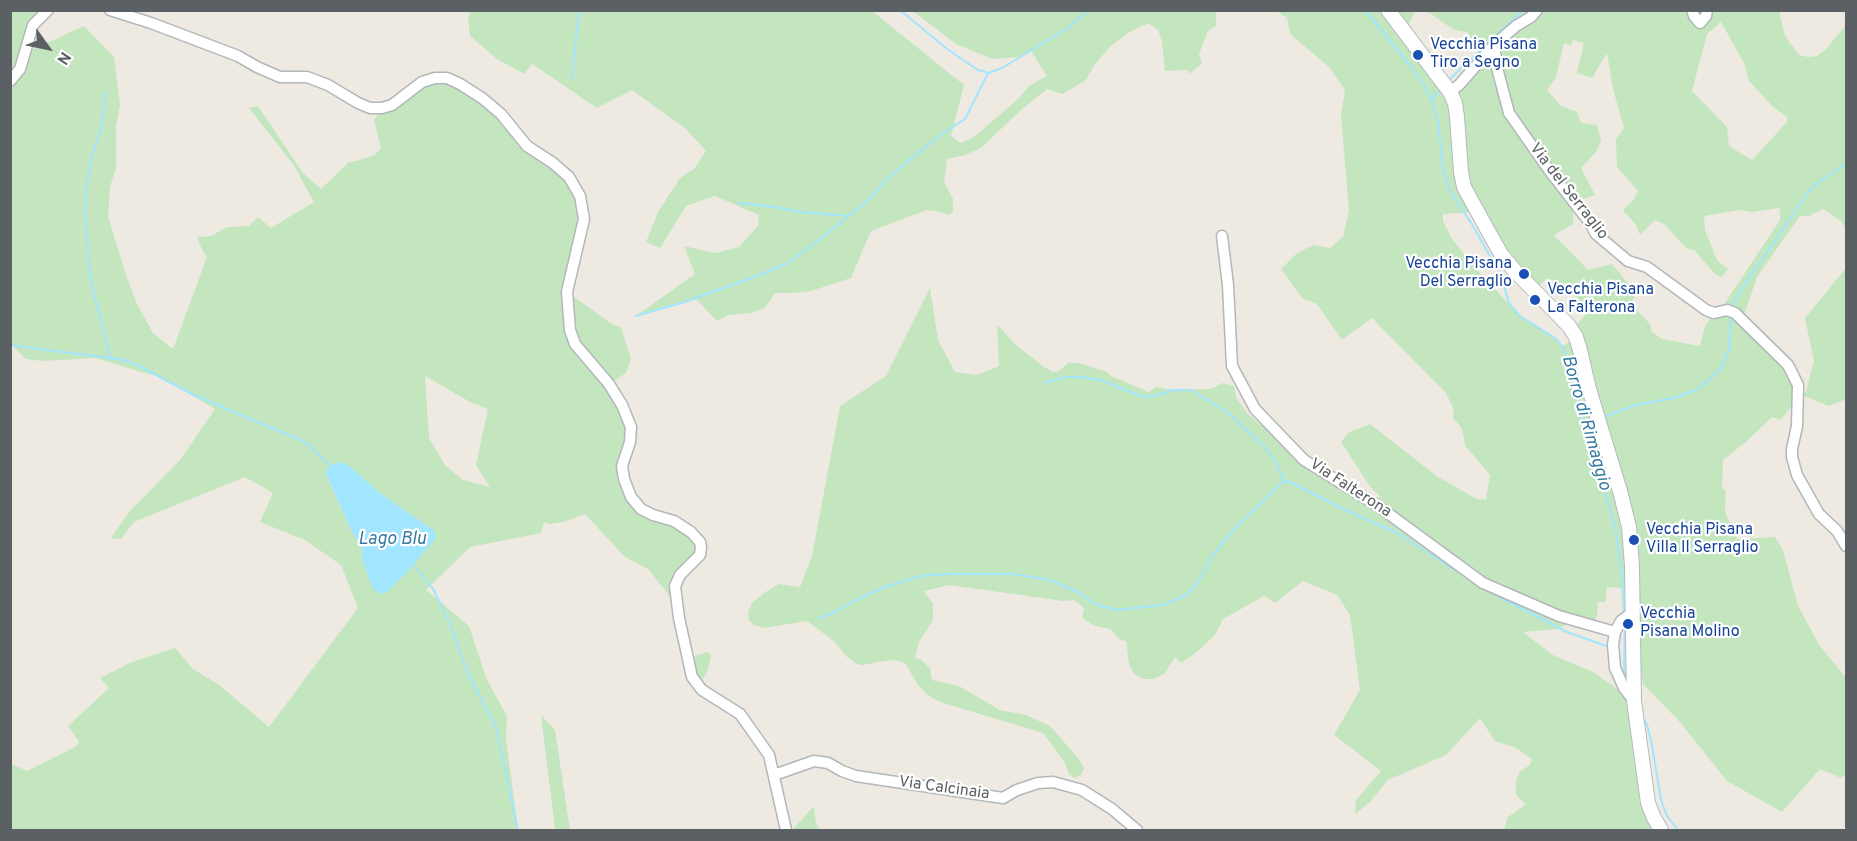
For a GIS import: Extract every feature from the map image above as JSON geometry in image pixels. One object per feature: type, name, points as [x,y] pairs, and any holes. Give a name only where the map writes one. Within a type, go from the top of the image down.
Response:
[{"type":"main road","points":[[1388,10],[1450,92],[1457,117],[1464,187],[1501,254],[1569,326],[1576,337],[1627,520],[1632,566],[1634,701],[1648,803],[1661,831]]},
{"type":"street","points":[[10,81],[20,69],[33,25],[48,10]]},
{"type":"street","points":[[110,10],[238,56],[257,68],[280,77],[307,77],[328,85],[370,108],[392,105],[422,82],[435,78],[447,78],[482,98],[501,114],[527,146],[569,177],[580,196],[584,219],[567,292],[570,330],[575,344],[609,384],[622,405],[631,427],[630,442],[622,466],[624,479],[632,497],[641,509],[674,521],[692,532],[700,542],[700,555],[680,575],[675,586],[679,618],[692,677],[702,690],[730,706],[747,723],[769,756],[786,831]]},
{"type":"street","points":[[1450,92],[1494,45],[1537,10]]},
{"type":"street","points":[[1692,10],[1700,23],[1706,16],[1707,10]]},
{"type":"street","name":"Via del Serraglio","points":[[1494,45],[1497,68],[1509,113],[1596,234],[1628,261],[1647,267],[1706,310],[1714,313],[1731,311],[1788,365],[1798,386],[1797,426],[1792,449],[1797,475],[1819,514],[1837,531],[1846,546]]},
{"type":"street","name":"Via Falterona","points":[[1222,236],[1228,285],[1232,366],[1255,409],[1304,460],[1378,506],[1483,583],[1558,616],[1615,632]]},
{"type":"street","points":[[1633,612],[1621,621],[1615,632],[1613,645],[1615,668],[1623,688],[1634,701]]},
{"type":"street","name":"Via Calcinaia","points":[[774,775],[814,761],[828,763],[856,776],[1003,798],[1017,790],[1038,783],[1053,782],[1082,790],[1112,809],[1137,831]]},
{"type":"green space","points":[[11,11],[48,11],[44,13],[25,53],[84,26],[114,57],[120,105],[116,126],[116,168],[110,187],[108,217],[137,304],[153,333],[173,349],[207,257],[197,237],[211,236],[227,227],[249,226],[258,217],[271,228],[314,202],[293,164],[249,108],[258,106],[303,173],[321,189],[349,162],[374,155],[381,148],[374,120],[382,108],[435,78],[482,98],[527,146],[569,177],[584,219],[567,292],[612,324],[621,327],[631,359],[626,373],[609,384],[631,427],[622,466],[641,509],[674,521],[701,547],[680,575],[677,605],[648,569],[625,557],[585,514],[563,522],[549,524],[544,522],[541,533],[470,547],[426,590],[469,626],[487,680],[507,716],[506,738],[518,830],[11,830],[10,763],[27,771],[75,747],[79,742],[68,726],[109,688],[100,678],[132,662],[175,648],[193,669],[218,684],[269,727],[358,608],[341,565],[305,540],[260,522],[273,493],[245,477],[134,522],[121,539],[111,538],[130,511],[180,460],[215,409],[159,376],[96,358],[42,361],[26,359],[11,345]],"holes":[[[425,376],[470,402],[488,409],[476,465],[490,487],[463,480],[445,465],[429,438]],[[353,469],[381,494],[435,531],[362,559],[362,548],[352,532],[325,473]]]},
{"type":"green space","points":[[470,11],[872,11],[964,85],[951,136],[961,143],[974,137],[1019,98],[1030,85],[1047,76],[1031,51],[1020,57],[992,59],[956,44],[913,11],[1216,11],[1216,26],[1208,31],[1199,54],[1202,64],[1189,74],[1188,70],[1165,71],[1162,41],[1158,30],[1148,23],[1128,33],[1111,46],[1095,64],[1086,80],[1062,94],[1047,89],[981,148],[947,159],[944,182],[953,199],[953,211],[950,215],[927,210],[871,231],[851,278],[811,291],[775,293],[765,308],[751,313],[729,315],[717,321],[695,298],[636,316],[695,274],[684,246],[715,253],[739,247],[758,226],[759,215],[715,196],[686,206],[660,248],[646,242],[658,212],[680,178],[694,169],[706,151],[686,129],[632,90],[597,108],[532,64],[524,74],[497,59],[470,36],[468,20]]},
{"type":"green space","points":[[1276,11],[1415,11],[1405,32],[1450,92],[1484,57],[1467,32],[1454,30],[1430,13],[1423,11],[1779,11],[1785,36],[1799,55],[1808,57],[1817,56],[1825,50],[1846,25],[1846,230],[1841,221],[1823,209],[1809,216],[1800,216],[1757,277],[1743,318],[1788,365],[1798,398],[1781,420],[1772,417],[1723,460],[1722,487],[1726,491],[1725,512],[1737,539],[1775,537],[1783,550],[1798,606],[1820,646],[1846,678],[1846,774],[1841,778],[1820,769],[1782,812],[1727,781],[1679,721],[1643,684],[1632,589],[1607,587],[1605,602],[1598,602],[1597,616],[1591,626],[1574,621],[1557,629],[1523,632],[1553,655],[1593,672],[1634,701],[1648,803],[1661,830],[1504,830],[1508,817],[1526,804],[1516,795],[1516,780],[1520,771],[1530,765],[1532,759],[1516,748],[1495,741],[1480,718],[1446,755],[1388,780],[1370,802],[1355,814],[1356,800],[1381,771],[1334,735],[1360,690],[1350,615],[1337,595],[1303,581],[1275,603],[1264,596],[1223,619],[1215,635],[1197,652],[1181,663],[1175,657],[1165,673],[1154,679],[1144,679],[1134,674],[1129,664],[1126,641],[1120,640],[1110,629],[1095,626],[1082,618],[1084,608],[1074,600],[1063,601],[949,585],[924,591],[933,604],[933,620],[919,642],[915,658],[920,659],[930,668],[932,680],[959,686],[1000,710],[1026,715],[1050,726],[1084,768],[1081,775],[1074,778],[1069,774],[1065,763],[1043,733],[940,702],[926,694],[906,664],[890,660],[857,664],[847,657],[835,642],[807,621],[763,628],[754,625],[749,620],[748,612],[752,603],[764,593],[779,584],[800,587],[812,556],[840,406],[886,376],[930,288],[938,340],[955,372],[977,375],[999,366],[997,324],[1016,345],[1053,372],[1059,371],[1068,363],[1079,363],[1107,372],[1111,376],[1149,392],[1156,387],[1173,390],[1211,389],[1222,383],[1234,386],[1236,397],[1247,413],[1260,425],[1265,422],[1313,470],[1367,496],[1381,497],[1371,488],[1341,442],[1348,433],[1370,424],[1438,477],[1477,499],[1486,500],[1490,475],[1465,445],[1462,429],[1453,418],[1454,410],[1446,393],[1372,318],[1342,340],[1317,304],[1302,298],[1281,269],[1297,253],[1313,245],[1330,248],[1343,237],[1349,211],[1341,116],[1345,90],[1329,67],[1290,34],[1287,18]],"holes":[[[1721,22],[1744,63],[1749,81],[1772,106],[1787,117],[1787,122],[1752,160],[1729,146],[1727,127],[1692,91],[1707,34]],[[1573,40],[1584,43],[1577,73],[1592,78],[1607,53],[1613,89],[1624,128],[1616,139],[1617,167],[1638,191],[1634,199],[1623,210],[1636,225],[1640,235],[1655,220],[1664,224],[1686,248],[1694,250],[1716,275],[1722,277],[1728,269],[1717,260],[1705,230],[1704,216],[1738,210],[1752,212],[1780,208],[1780,220],[1719,312],[1714,313],[1705,326],[1700,346],[1662,339],[1652,332],[1650,324],[1631,304],[1636,293],[1635,286],[1627,282],[1612,264],[1588,270],[1554,235],[1573,224],[1574,202],[1595,195],[1581,168],[1596,152],[1601,141],[1597,125],[1581,123],[1577,112],[1561,106],[1547,90],[1556,77],[1564,43],[1571,46]],[[1478,212],[1534,290],[1548,278],[1572,290],[1586,314],[1572,330],[1576,337],[1563,346],[1555,338],[1520,316],[1452,239],[1443,221],[1443,214]]]},
{"type":"green space","points":[[1846,268],[1846,399],[1829,406],[1802,395],[1806,391],[1814,361],[1805,318]]},
{"type":"green space","points":[[706,652],[711,654],[710,662],[698,686],[688,659]]},
{"type":"green space","points":[[541,715],[555,730],[570,830],[555,830]]},
{"type":"green space","points":[[814,806],[816,824],[822,830],[792,830]]},
{"type":"water","name":"Lago Blu","points":[[342,462],[381,494],[435,531],[436,538],[408,571],[387,592],[381,594],[373,589],[362,559],[362,548],[352,532],[325,472],[331,465]]},
{"type":"waterway","points":[[572,78],[579,10]]},
{"type":"waterway","points":[[900,10],[947,49],[978,70],[989,73],[1002,68],[1068,28],[1088,10]]},
{"type":"waterway","name":"Borro di Rimaggio","points":[[1365,10],[1424,85],[1438,121],[1443,170],[1449,189],[1500,274],[1509,303],[1520,316],[1555,338],[1563,347],[1616,530],[1624,614]]},
{"type":"waterway","points":[[1449,80],[1524,10]]},
{"type":"waterway","points":[[636,316],[685,302],[786,264],[865,203],[889,177],[939,136],[965,119],[988,73]]},
{"type":"waterway","points":[[1431,100],[1441,89]]},
{"type":"waterway","points":[[106,92],[101,128],[92,156],[86,188],[85,214],[93,290],[111,359]]},
{"type":"waterway","points":[[1732,308],[1749,278],[1807,194],[1816,184],[1846,164]]},
{"type":"waterway","points":[[739,203],[849,216]]},
{"type":"waterway","points":[[1604,417],[1636,405],[1674,398],[1696,390],[1710,379],[1721,368],[1729,350],[1731,317]]},
{"type":"waterway","points":[[10,345],[124,360],[194,395],[308,444],[332,468]]},
{"type":"waterway","points":[[1044,383],[1065,377],[1080,377],[1101,380],[1143,397],[1173,390],[1191,390],[1227,412],[1265,447],[1277,464],[1284,481]]},
{"type":"waterway","points":[[1284,481],[1397,533],[1474,582]]},
{"type":"waterway","points":[[819,618],[885,587],[921,576],[949,574],[1013,574],[1050,580],[1078,592],[1097,605],[1117,610],[1163,605],[1187,595],[1198,582],[1212,556],[1234,529],[1284,481]]},
{"type":"waterway","points":[[413,564],[433,589],[448,619],[469,676],[496,727],[518,830]]},
{"type":"waterway","points":[[1486,590],[1567,632],[1609,647]]},
{"type":"waterway","name":"Borro di Rimaggio","points":[[1625,623],[1624,671],[1628,682]]},
{"type":"waterway","name":"Borro di Rimaggio","points":[[1642,715],[1652,745],[1661,800],[1667,816],[1678,830]]},
{"type":"place","name":"Vecchia Pisana Tiro a Segno","points":[[1418,55]]},
{"type":"place","name":"Vecchia Pisana Del Serraglio","points":[[1524,274]]},
{"type":"place","name":"Vecchia Pisana La Falterona","points":[[1535,300]]},
{"type":"place","name":"Vecchia Pisana Villa Il Serraglio","points":[[1634,540]]},
{"type":"place","name":"Vecchia Pisana Molino","points":[[1628,624]]}]
